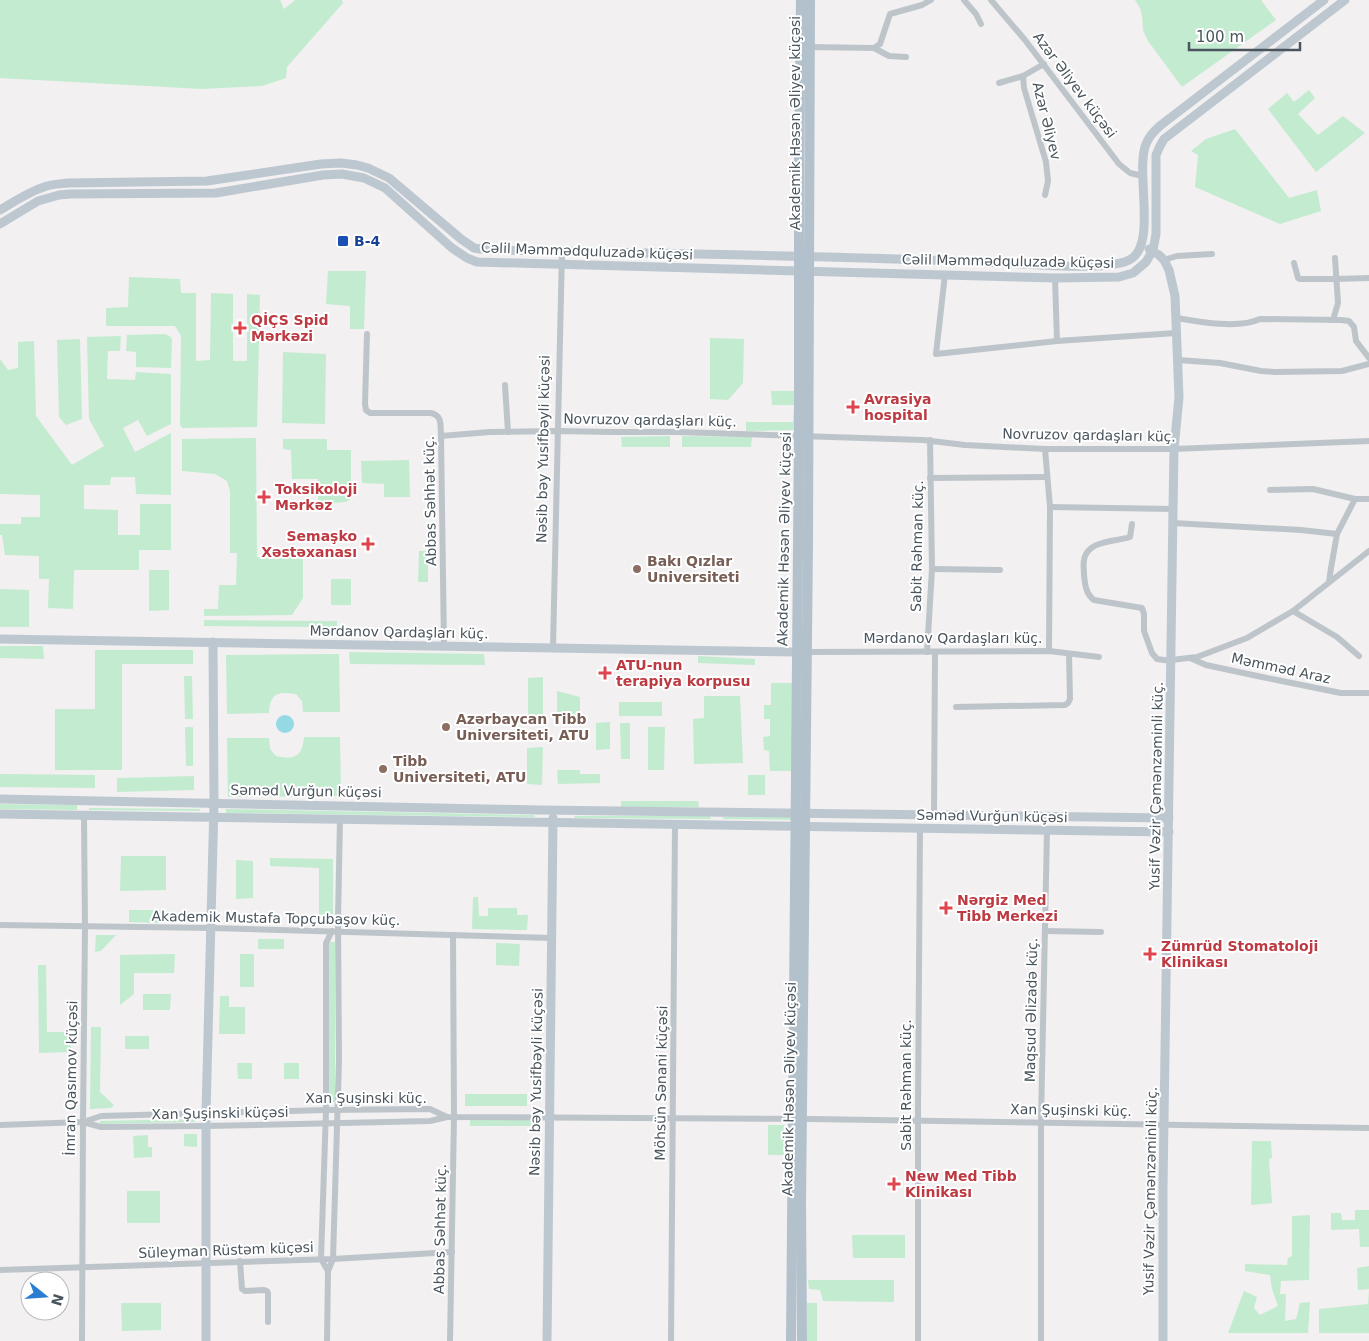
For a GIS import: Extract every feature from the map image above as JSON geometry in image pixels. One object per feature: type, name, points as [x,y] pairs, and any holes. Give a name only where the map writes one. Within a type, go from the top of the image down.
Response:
[{"type":"main road","name":"Akademik Həsən Əliyev küçəsi","points":[[791,1341],[797,1119],[800,837],[802,826],[804,436],[799,143],[801,0]]},
{"type":"main road","name":"Akademik Həsən Əliyev küçəsi","points":[[801,252],[810,0]]},
{"type":"main road","points":[[1142,246],[1144,231],[1144,151],[1156,129],[1324,0]]},
{"type":"main road","points":[[1153,250],[1156,234],[1156,155],[1164,139],[1345,0]]},
{"type":"main road","points":[[1189,103],[1197,114]]},
{"type":"main road","name":"Cəlil Məmmədquluzadə küçəsi","points":[[0,210],[46,186],[68,183],[207,181],[321,164],[341,163],[368,168],[389,178],[474,248],[562,251],[801,252],[820,257],[1095,266],[1118,264],[1131,260],[1142,246]]},
{"type":"main road","name":"Cəlil Məmmədquluzadə küçəsi","points":[[0,224],[38,201],[70,194],[216,193],[323,175],[342,174],[364,178],[385,188],[452,248],[477,262],[801,273],[820,271],[1055,278],[1119,277],[1140,268],[1153,250]]},
{"type":"main road","points":[[40,188],[44,199]]},
{"type":"main road","name":"Yusif Vəzir Çəmənzəminli küç.","points":[[1142,246],[1153,250],[1164,260],[1169,270],[1176,296],[1179,398],[1174,449],[1164,1125],[1163,1341]]},
{"type":"main road","points":[[467,258],[474,248]]},
{"type":"main road","points":[[1009,263],[1009,276]]},
{"type":"main road","name":"Mərdanov Qardaşları küç.","points":[[0,639],[802,652]]},
{"type":"main road","points":[[206,1341],[206,1113],[214,818],[212,642]]},
{"type":"main road","name":"Səməd Vurğun küçəsi","points":[[0,799],[544,810],[715,812],[801,809],[934,814],[1169,818]]},
{"type":"main road","points":[[84,800],[84,816]]},
{"type":"main road","points":[[544,810],[550,813],[553,823]]},
{"type":"main road","points":[[715,812],[715,825]]},
{"type":"main road","name":"Səməd Vurğun küçəsi","points":[[0,814],[1169,832]]},
{"type":"main road","name":"Nəsib bəy Yusifbəyli küçəsi","points":[[548,1341],[553,823]]},
{"type":"main road","name":"Akademik Həsən Əliyev küçəsi","points":[[797,1119],[802,1341]]},
{"type":"street","points":[[874,48],[880,44],[890,14],[922,5],[931,0]]},
{"type":"street","points":[[964,0],[982,24]]},
{"type":"street","name":"Azər Əliyev küçəsi","points":[[992,0],[1020,32],[1118,164],[1130,173],[1144,176]]},
{"type":"street","points":[[809,47],[874,48],[889,56],[906,58]]},
{"type":"street","name":"Azər Əliyev","points":[[1044,64],[1023,76],[1024,88],[1046,162],[1048,181],[1045,195]]},
{"type":"street","points":[[999,82],[1023,76]]},
{"type":"street","name":"Nəsib bəy Yusifbəyli küçəsi","points":[[553,648],[562,251]]},
{"type":"street","points":[[1164,260],[1177,256],[1212,254]]},
{"type":"street","points":[[1334,320],[1338,303],[1335,258]]},
{"type":"street","points":[[1294,263],[1298,278],[1300,279],[1369,278]]},
{"type":"street","points":[[945,274],[936,354],[1176,333]]},
{"type":"street","points":[[1055,278],[1058,342]]},
{"type":"street","points":[[1177,318],[1208,324],[1252,324],[1260,320],[1349,321],[1354,327],[1356,342],[1369,358]]},
{"type":"street","name":"Abbas Səhhət küç.","points":[[367,334],[366,410],[370,413],[431,413],[437,414],[440,418],[444,646]]},
{"type":"street","points":[[1178,360],[1220,363],[1276,372],[1342,371],[1369,364]]},
{"type":"street","points":[[505,385],[508,432]]},
{"type":"street","name":"Novruzov qardaşları küç.","points":[[441,436],[558,431],[677,432],[930,440],[965,445],[1045,450],[1174,449],[1369,441]]},
{"type":"street","name":"Sabit Rəhman küç.","points":[[927,652],[932,569],[930,440]]},
{"type":"street","points":[[1045,450],[1050,507],[1049,651]]},
{"type":"street","points":[[930,478],[1047,477]]},
{"type":"street","points":[[1270,490],[1313,489],[1355,499],[1369,499]]},
{"type":"street","points":[[1330,582],[1337,534],[1355,499]]},
{"type":"street","points":[[1050,507],[1173,509]]},
{"type":"street","points":[[1173,523],[1301,530],[1337,534]]},
{"type":"street","points":[[1132,524],[1130,537],[1103,543],[1093,547],[1086,553],[1084,559],[1085,584],[1089,595],[1094,600],[1142,608],[1144,631],[1152,653],[1157,659],[1171,661],[1197,657],[1247,638],[1293,611],[1369,551]]},
{"type":"street","points":[[932,569],[1000,570]]},
{"type":"street","points":[[1293,611],[1336,637],[1359,656]]},
{"type":"street","name":"Mərdanov Qardaşları küç.","points":[[802,652],[1049,651],[1099,657]]},
{"type":"street","points":[[934,814],[936,652]]},
{"type":"street","points":[[956,707],[1065,705],[1070,699],[1069,654]]},
{"type":"street","name":"Məmməd Araz","points":[[1190,658],[1206,665],[1262,677],[1341,692],[1369,693]]},
{"type":"street","name":"İmran Qasımov küçəsi","points":[[82,1341],[84,816]]},
{"type":"street","points":[[328,1271],[321,1259],[326,1123],[326,943],[335,932],[338,924],[340,819]]},
{"type":"street","name":"Möhsün Sənani küçəsi","points":[[671,1341],[676,824]]},
{"type":"street","name":"Sabit Rəhman küç.","points":[[918,1341],[920,828]]},
{"type":"street","name":"Maqsud Əlizadə küç.","points":[[1041,1341],[1041,1122],[1047,830]]},
{"type":"street","name":"Akademik Mustafa Topçubaşov küç.","points":[[0,925],[211,928],[552,938]]},
{"type":"street","points":[[328,1341],[328,1271],[334,1259],[339,1060],[335,932]]},
{"type":"street","points":[[1045,932],[1101,932]]},
{"type":"street","name":"Abbas Səhhət küç.","points":[[450,1341],[452,1252],[450,1116],[453,935]]},
{"type":"street","name":"Xan Şuşinski küç.","points":[[0,1125],[83,1122],[101,1116],[430,1109],[450,1116],[1041,1122],[1369,1128]]},
{"type":"street","name":"Xan Şuşinski küçəsi","points":[[83,1122],[101,1127],[206,1126],[430,1121],[450,1116]]},
{"type":"street","name":"Süleyman Rüstəm küçəsi","points":[[0,1270],[334,1259],[452,1252]]},
{"type":"street","points":[[240,1261],[242,1289],[245,1291],[264,1290],[268,1293],[268,1322]]},
{"type":"green space","points":[[0,0],[280,0],[284,9],[295,0],[342,0],[343,3],[287,67],[286,78],[262,86],[202,89],[0,78]]},
{"type":"green space","points":[[1135,0],[1261,0],[1276,20],[1182,87],[1148,41],[1143,30],[1140,8]]},
{"type":"green space","points":[[1309,90],[1315,98],[1298,114],[1318,135],[1343,116],[1365,133],[1316,172],[1268,109],[1287,93],[1294,102]]},
{"type":"green space","points":[[1235,129],[1289,198],[1317,190],[1321,211],[1280,224],[1195,187],[1198,155],[1191,151],[1206,139]]},
{"type":"green space","points":[[328,271],[366,271],[364,329],[350,329],[350,306],[326,304]]},
{"type":"green space","points":[[129,277],[180,279],[181,293],[196,293],[196,361],[210,360],[211,293],[233,294],[233,361],[247,361],[247,294],[260,295],[257,427],[182,428],[180,424],[181,336],[175,326],[106,326],[106,308],[128,307]]},
{"type":"green space","points":[[165,334],[171,337],[172,340],[171,368],[136,367],[136,352],[126,351],[127,335]]},
{"type":"green space","points":[[121,336],[120,351],[108,351],[107,379],[135,380],[136,372],[171,374],[171,424],[147,436],[138,420],[123,428],[135,452],[171,433],[171,495],[136,494],[135,477],[111,477],[110,485],[84,485],[84,509],[118,510],[118,535],[140,535],[140,504],[171,504],[171,550],[139,550],[139,570],[74,570],[73,609],[48,608],[49,579],[39,579],[39,556],[5,555],[2,535],[0,535],[0,524],[21,524],[21,517],[40,517],[40,495],[0,494],[0,359],[8,370],[18,368],[18,342],[34,341],[36,416],[72,465],[104,446],[89,419],[87,337]]},
{"type":"green space","points":[[710,338],[744,339],[743,383],[728,400],[710,399]]},
{"type":"green space","points":[[80,339],[82,419],[66,425],[59,417],[57,340]]},
{"type":"green space","points":[[283,352],[326,354],[325,424],[282,423]]},
{"type":"green space","points":[[771,391],[797,391],[796,430],[746,431],[746,422],[793,422],[794,405],[772,405]]},
{"type":"green space","points":[[670,436],[670,447],[622,447],[621,437]]},
{"type":"green space","points":[[682,436],[752,437],[751,447],[682,447]]},
{"type":"green space","points":[[256,438],[257,557],[303,556],[303,598],[292,615],[204,616],[204,609],[218,609],[219,585],[236,585],[237,553],[230,553],[230,491],[227,481],[215,474],[182,471],[182,439]]},
{"type":"green space","points":[[283,439],[327,439],[327,450],[351,450],[351,495],[349,500],[346,502],[318,502],[318,479],[292,479],[291,450],[283,449]]},
{"type":"green space","points":[[409,460],[410,497],[384,497],[384,484],[362,483],[361,461]]},
{"type":"green space","points":[[419,551],[428,551],[428,582],[418,582]]},
{"type":"green space","points":[[149,570],[169,570],[169,610],[149,611]]},
{"type":"green space","points":[[331,579],[351,579],[351,605],[331,605]]},
{"type":"green space","points":[[0,589],[29,590],[29,627],[0,627]]},
{"type":"green space","points":[[204,620],[337,621],[337,627],[204,626]]},
{"type":"green space","points":[[0,646],[43,646],[44,659],[0,658]]},
{"type":"green space","points":[[95,650],[193,650],[193,664],[122,664],[122,770],[55,770],[55,709],[95,709]]},
{"type":"green space","points":[[349,652],[484,654],[485,665],[350,664]]},
{"type":"green space","points":[[339,654],[340,712],[303,712],[302,701],[296,694],[280,693],[273,697],[269,713],[227,714],[226,655]]},
{"type":"green space","points":[[698,656],[755,659],[755,665],[698,663]]},
{"type":"green space","points":[[184,676],[192,676],[193,719],[185,719]]},
{"type":"green space","points":[[543,677],[543,719],[528,718],[528,678]]},
{"type":"green space","points":[[771,683],[792,683],[792,771],[770,771],[769,751],[764,750],[763,737],[770,736],[770,719],[764,719],[764,705],[771,705]]},
{"type":"green space","points":[[557,691],[580,697],[580,723],[557,716]]},
{"type":"green space","points":[[704,696],[740,696],[743,763],[694,764],[693,719],[704,718]]},
{"type":"green space","points":[[619,702],[662,702],[662,716],[619,716]]},
{"type":"green space","points":[[610,722],[610,749],[596,750],[596,723]]},
{"type":"green space","points":[[620,723],[630,723],[630,759],[621,759]]},
{"type":"green space","points":[[185,727],[193,727],[193,766],[186,766]]},
{"type":"green space","points":[[648,727],[665,727],[664,770],[648,770]]},
{"type":"green space","points":[[304,737],[340,737],[341,796],[228,797],[227,738],[269,738],[270,749],[276,756],[288,758],[299,753]]},
{"type":"green space","points":[[543,747],[542,785],[527,784],[527,748]]},
{"type":"green space","points":[[557,770],[580,770],[580,774],[600,774],[600,783],[558,784]]},
{"type":"green space","points":[[0,774],[95,775],[95,788],[0,787]]},
{"type":"green space","points":[[748,775],[765,775],[765,795],[748,795]]},
{"type":"green space","points":[[194,776],[194,790],[117,792],[117,778]]},
{"type":"green space","points":[[621,801],[698,801],[699,807],[621,807]]},
{"type":"green space","points":[[0,804],[77,805],[77,810],[0,809]]},
{"type":"green space","points":[[89,808],[200,809],[200,811],[89,810]]},
{"type":"green space","points":[[226,809],[534,815],[535,817],[226,813]]},
{"type":"green space","points":[[574,816],[710,816],[711,819],[575,818]]},
{"type":"green space","points":[[723,817],[793,817],[793,820],[723,819]]},
{"type":"green space","points":[[121,856],[166,856],[166,890],[120,891]]},
{"type":"green space","points":[[270,858],[333,859],[333,923],[319,923],[319,868],[270,866]]},
{"type":"green space","points":[[236,860],[253,861],[253,898],[236,899]]},
{"type":"green space","points":[[473,897],[478,897],[479,916],[488,916],[488,908],[517,908],[517,915],[528,915],[527,930],[472,929]]},
{"type":"green space","points":[[129,910],[163,910],[163,923],[129,922]]},
{"type":"green space","points":[[96,935],[116,935],[101,951],[95,952]]},
{"type":"green space","points":[[258,939],[284,939],[284,949],[258,949]]},
{"type":"green space","points":[[329,942],[335,942],[335,1102],[329,1102]]},
{"type":"green space","points":[[496,943],[520,944],[519,966],[496,965]]},
{"type":"green space","points":[[175,954],[174,973],[134,973],[134,994],[120,1005],[120,955]]},
{"type":"green space","points":[[240,954],[254,954],[254,987],[240,987]]},
{"type":"green space","points":[[38,965],[46,965],[47,1032],[71,1032],[71,1052],[39,1053]]},
{"type":"green space","points":[[143,994],[171,994],[170,1010],[143,1010]]},
{"type":"green space","points":[[220,996],[229,996],[229,1007],[245,1007],[245,1034],[219,1034]]},
{"type":"green space","points":[[91,1027],[101,1027],[100,1092],[114,1105],[111,1108],[90,1109]]},
{"type":"green space","points":[[125,1036],[149,1036],[149,1049],[125,1049]]},
{"type":"green space","points":[[237,1063],[252,1063],[252,1079],[238,1079]]},
{"type":"green space","points":[[284,1063],[299,1063],[299,1079],[284,1079]]},
{"type":"green space","points":[[465,1094],[527,1094],[527,1106],[465,1106]]},
{"type":"green space","points":[[470,1118],[535,1118],[535,1126],[470,1126]]},
{"type":"green space","points":[[195,1119],[195,1122],[100,1124],[100,1121]]},
{"type":"green space","points":[[768,1125],[785,1125],[785,1155],[768,1155]]},
{"type":"green space","points":[[184,1134],[197,1134],[197,1147],[184,1146]]},
{"type":"green space","points":[[148,1135],[148,1147],[152,1147],[152,1157],[134,1158],[133,1136]]},
{"type":"green space","points":[[1252,1141],[1271,1141],[1272,1158],[1269,1159],[1272,1203],[1251,1205]]},
{"type":"green space","points":[[127,1191],[160,1191],[160,1223],[127,1223]]},
{"type":"green space","points":[[1355,1210],[1369,1210],[1369,1247],[1360,1247],[1359,1229],[1331,1230],[1331,1213],[1341,1213],[1342,1220],[1355,1220]]},
{"type":"green space","points":[[1310,1215],[1309,1280],[1281,1281],[1280,1294],[1286,1294],[1285,1321],[1296,1319],[1300,1303],[1310,1302],[1308,1333],[1228,1333],[1244,1291],[1257,1297],[1254,1308],[1260,1315],[1278,1306],[1272,1289],[1270,1275],[1245,1271],[1245,1264],[1287,1265],[1288,1258],[1292,1256],[1292,1216]]},
{"type":"green space","points":[[852,1235],[905,1235],[905,1258],[853,1258]]},
{"type":"green space","points":[[1369,1266],[1369,1289],[1358,1290],[1357,1268]]},
{"type":"green space","points":[[808,1280],[894,1280],[894,1302],[823,1301],[820,1290],[809,1289]]},
{"type":"green space","points":[[1369,1290],[1369,1333],[1319,1333],[1319,1309],[1368,1304]]},
{"type":"green space","points":[[121,1303],[161,1303],[161,1330],[122,1331]]},
{"type":"green space","points":[[807,1303],[817,1303],[817,1341],[807,1341]]},
{"type":"water","points":[[285,715],[291,718],[294,724],[291,730],[285,733],[279,730],[276,724],[279,718]]},
{"type":"place","name":"B-4","points":[[343,241]]},
{"type":"place","name":"QİÇS Spid Mərkəzi","points":[[240,328]]},
{"type":"place","name":"Avrasiya hospital","points":[[853,407]]},
{"type":"place","name":"Toksikoloji Mərkəz","points":[[264,497]]},
{"type":"place","name":"Semaşko Xəstəxanası","points":[[368,544]]},
{"type":"place","name":"Bakı Qızlar Universiteti","points":[[637,569]]},
{"type":"place","name":"ATU-nun terapiya korpusu","points":[[605,673]]},
{"type":"place","name":"Azərbaycan Tibb Universiteti, ATU","points":[[446,727]]},
{"type":"place","name":"Tibb Universiteti, ATU","points":[[383,769]]},
{"type":"place","name":"Nərgiz Med Tibb Merkezi","points":[[946,908]]},
{"type":"place","name":"Zümrüd Stomatoloji Klinikası","points":[[1150,954]]},
{"type":"place","name":"New Med Tibb Klinikası","points":[[894,1184]]}]
